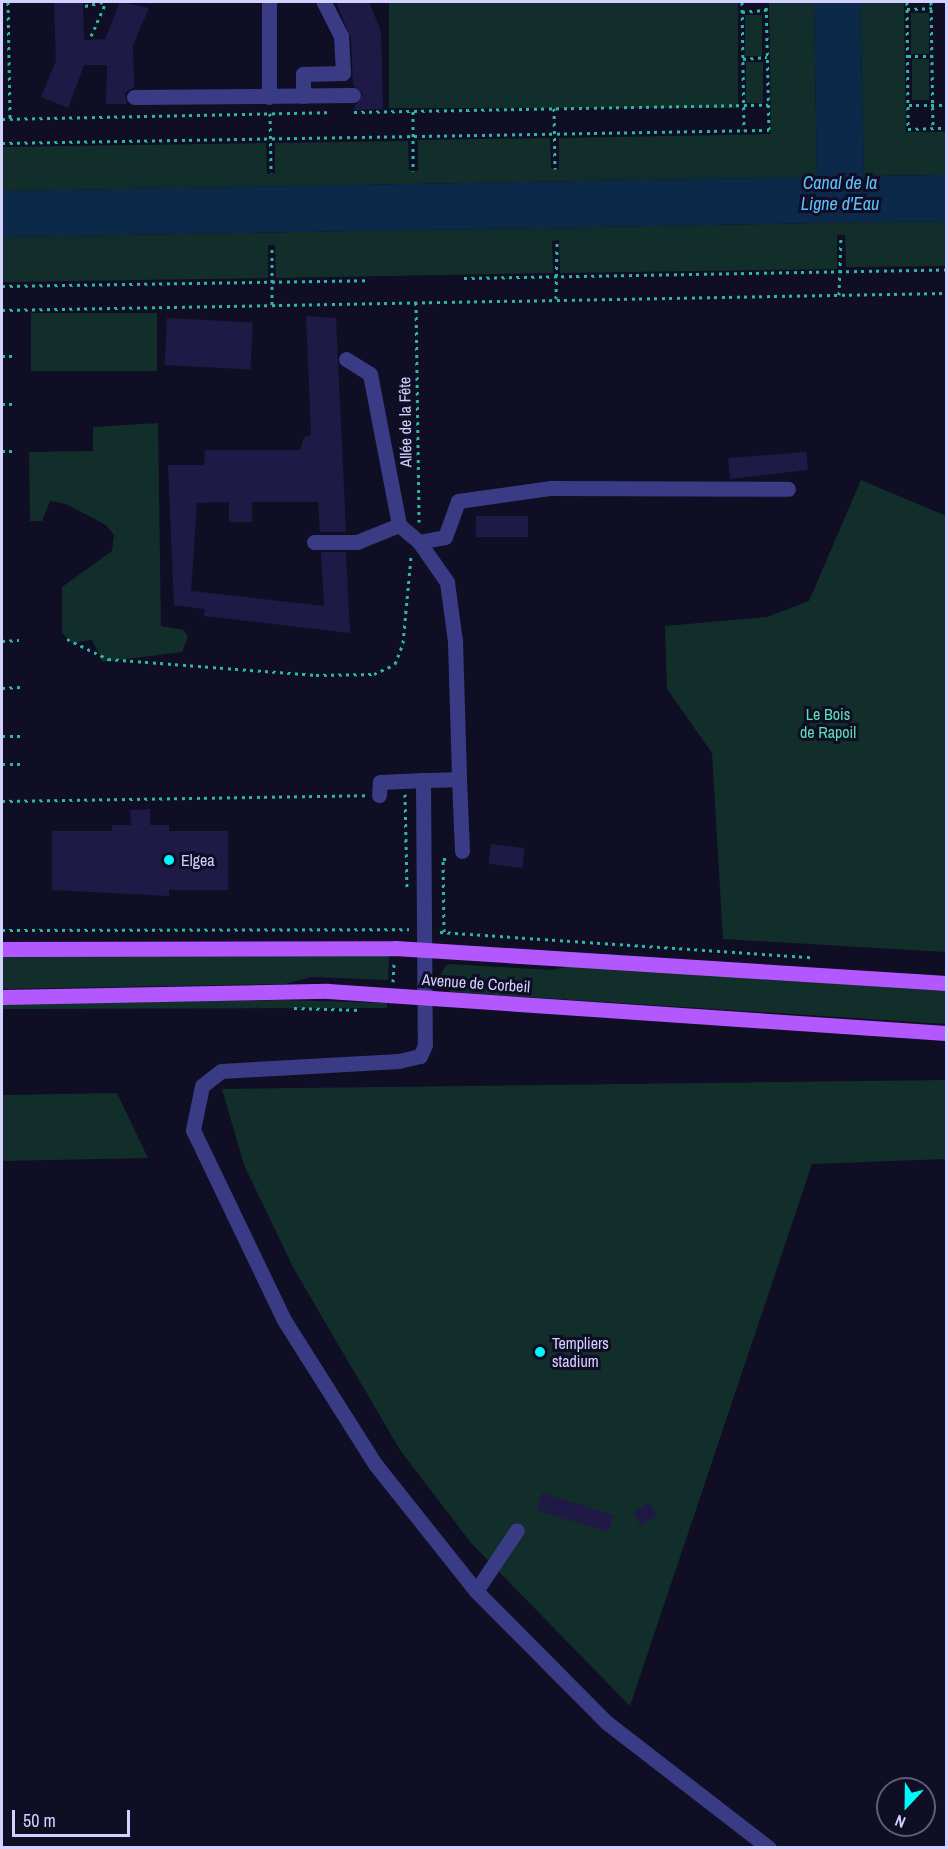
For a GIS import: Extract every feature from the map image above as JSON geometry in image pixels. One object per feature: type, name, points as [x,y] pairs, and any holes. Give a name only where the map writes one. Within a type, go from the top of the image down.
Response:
[{"type":"main road","name":"Avenue de Corbeil","points":[[2,949],[394,948],[946,983]]},
{"type":"main road","name":"Avenue de Corbeil","points":[[2,997],[328,990],[946,1033]]},
{"type":"street","points":[[268,2],[269,97]]},
{"type":"street","points":[[303,96],[303,74],[343,73],[341,36],[324,2]]},
{"type":"street","points":[[134,97],[353,95]]},
{"type":"street","points":[[346,359],[370,374],[399,525],[419,542],[447,582],[455,641],[462,851]]},
{"type":"street","points":[[419,542],[445,537],[458,501],[504,494],[551,488],[788,489]]},
{"type":"street","points":[[314,542],[357,542],[399,525]]},
{"type":"street","points":[[379,795],[380,782],[423,787],[459,778]]},
{"type":"street","points":[[423,787],[426,951],[422,997],[428,1019],[420,1056],[221,1071],[202,1086],[193,1130],[284,1320],[375,1464],[476,1591],[606,1722],[769,1848]]},
{"type":"street","points":[[476,1591],[517,1530]]},
{"type":"path","points":[[8,2],[10,119]]},
{"type":"path","points":[[85,6],[104,2]]},
{"type":"path","points":[[91,36],[104,2]]},
{"type":"path","points":[[742,2],[744,130]]},
{"type":"path","points":[[2,143],[769,130],[766,2]]},
{"type":"path","points":[[907,2],[908,129],[946,128]]},
{"type":"path","points":[[932,2],[933,128]]},
{"type":"path","points":[[907,9],[932,8]]},
{"type":"path","points":[[742,12],[766,10]]},
{"type":"path","points":[[908,56],[932,56]]},
{"type":"path","points":[[743,59],[767,57]]},
{"type":"path","points":[[341,112],[768,105]]},
{"type":"path","points":[[909,105],[946,105]]},
{"type":"path","points":[[554,108],[555,169]]},
{"type":"path","points":[[413,111],[413,171]]},
{"type":"path","points":[[2,119],[329,112]]},
{"type":"path","points":[[270,113],[271,173]]},
{"type":"path","points":[[839,295],[841,236]]},
{"type":"path","points":[[556,300],[557,241]]},
{"type":"path","points":[[272,247],[272,305]]},
{"type":"path","points":[[464,278],[946,270]]},
{"type":"path","points":[[2,286],[369,280]]},
{"type":"path","points":[[2,310],[946,293]]},
{"type":"path","name":"Allée de la Fête","points":[[416,302],[419,542]]},
{"type":"path","points":[[2,356],[15,357]]},
{"type":"path","points":[[2,404],[16,404]]},
{"type":"path","points":[[2,451],[16,451]]},
{"type":"path","points":[[67,639],[108,658],[316,675],[374,674],[394,664],[403,643],[408,567],[419,542]]},
{"type":"path","points":[[2,641],[19,640]]},
{"type":"path","points":[[2,688],[20,687]]},
{"type":"path","points":[[2,736],[21,736]]},
{"type":"path","points":[[2,764],[21,764]]},
{"type":"path","points":[[2,801],[379,795],[405,794],[423,787]]},
{"type":"path","points":[[405,794],[407,899]]},
{"type":"path","points":[[462,851],[462,859],[443,859],[444,932],[815,958]]},
{"type":"path","points":[[2,930],[395,928],[408,922]]},
{"type":"path","points":[[392,994],[395,928]]},
{"type":"green space","points":[[389,2],[738,2],[738,108],[389,108]]},
{"type":"green space","points":[[769,2],[814,2],[817,177],[2,191],[2,147],[266,143],[267,174],[275,174],[275,143],[408,141],[409,171],[418,171],[418,140],[550,138],[551,168],[559,169],[559,138],[771,134]]},
{"type":"green space","points":[[860,2],[904,2],[906,132],[946,132],[946,175],[864,176]]},
{"type":"green space","points":[[911,13],[929,13],[929,54],[911,54]]},
{"type":"green space","points":[[745,15],[762,15],[762,56],[745,56]]},
{"type":"green space","points":[[912,59],[929,59],[929,100],[912,100]]},
{"type":"green space","points":[[746,62],[763,62],[763,103],[746,103]]},
{"type":"green space","points":[[946,221],[946,266],[846,267],[845,235],[837,235],[837,269],[560,273],[559,240],[552,241],[553,273],[276,278],[275,245],[268,245],[268,278],[2,282],[2,237]]},
{"type":"green space","points":[[31,313],[157,313],[157,371],[31,371]]},
{"type":"green space","points":[[158,423],[161,626],[184,630],[188,637],[182,652],[103,662],[92,640],[72,643],[62,633],[62,587],[112,551],[114,535],[106,525],[66,504],[50,501],[42,521],[30,521],[29,452],[93,451],[93,427]]},
{"type":"green space","name":"Le Bois de Rapoil","points":[[861,480],[946,516],[946,952],[723,939],[712,753],[667,689],[665,626],[767,617],[809,601]]},
{"type":"green space","points":[[389,953],[388,980],[311,977],[285,984],[2,989],[2,955]]},
{"type":"green space","points":[[448,964],[552,970],[570,966],[946,991],[946,1024],[451,992],[438,977]]},
{"type":"green space","points":[[284,1000],[387,1003],[387,1008],[2,1009],[2,1004]]},
{"type":"green space","points":[[946,1080],[946,1159],[812,1164],[630,1706],[471,1543],[400,1450],[294,1269],[244,1165],[222,1089]]},
{"type":"green space","points":[[117,1093],[148,1158],[2,1161],[2,1095]]},
{"type":"water","name":"Canal de la Ligne d'Eau","points":[[814,2],[860,2],[864,176],[946,175],[946,221],[2,237],[2,191],[817,177]]},
{"type":"building","points":[[54,2],[83,2],[84,40],[105,39],[120,2],[149,8],[133,45],[134,87],[125,93],[127,104],[106,104],[107,65],[84,65],[68,108],[41,97],[56,61]]},
{"type":"building","points":[[336,2],[369,2],[381,31],[383,109],[353,110],[363,94],[353,85],[351,38]]},
{"type":"building","points":[[306,316],[336,318],[346,532],[320,532],[318,502],[252,502],[252,522],[229,522],[229,502],[197,503],[191,591],[324,606],[321,552],[346,552],[350,633],[204,616],[205,609],[174,605],[168,465],[204,465],[205,450],[300,450],[304,437],[311,435]]},
{"type":"building","points":[[167,318],[253,323],[250,369],[165,365]]},
{"type":"building","points":[[806,452],[808,470],[730,479],[728,458]]},
{"type":"building","points":[[476,516],[528,516],[528,537],[476,537]]},
{"type":"building","points":[[150,809],[150,825],[169,825],[169,831],[228,831],[228,890],[169,890],[169,896],[52,890],[52,831],[112,831],[112,825],[131,825],[130,810]]},
{"type":"building","points":[[491,844],[525,848],[522,868],[489,864]]},
{"type":"building","points":[[542,1493],[614,1515],[608,1532],[537,1510]]},
{"type":"building","points":[[650,1503],[657,1516],[640,1525],[633,1512]]},
{"type":"place","name":"Elgea","points":[[169,860]]},
{"type":"place","name":"Templiers stadium","points":[[540,1352]]}]
